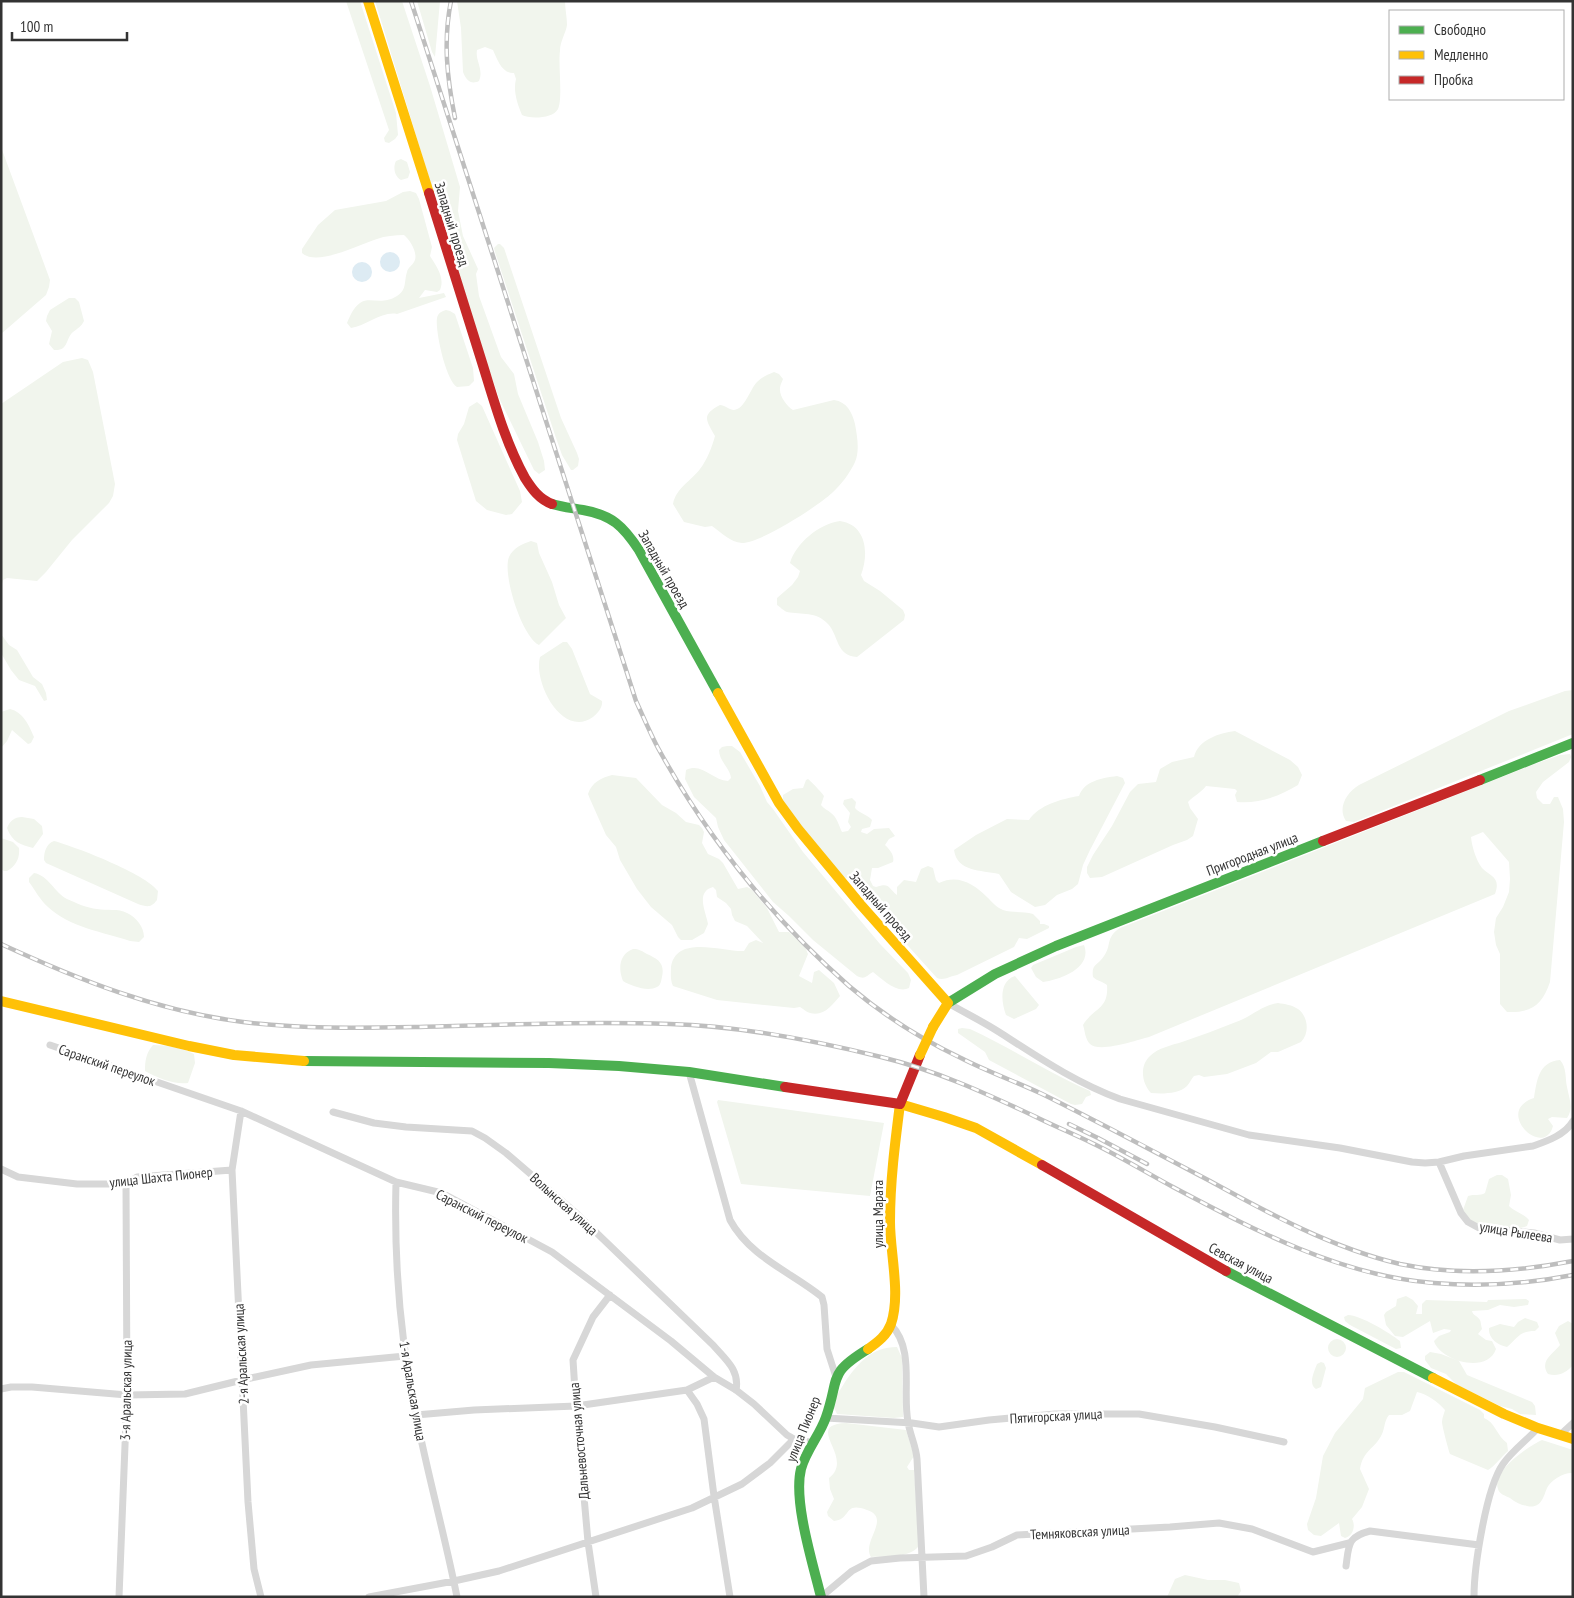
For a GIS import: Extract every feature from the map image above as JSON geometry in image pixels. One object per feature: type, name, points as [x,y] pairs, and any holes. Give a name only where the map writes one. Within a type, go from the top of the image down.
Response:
[{"type":"main road","name":"Западный проезд","points":[[368,1],[460,298],[502,424],[513,451],[533,490],[551,504],[605,515],[619,523],[626,530],[639,550],[779,803],[800,833],[825,863],[948,1003]]},
{"type":"main road","name":"Пригородная улица","points":[[948,1003],[995,974],[1056,946],[1573,743]]},
{"type":"main road","name":"Севская улица","points":[[1,1001],[234,1055],[318,1062],[549,1063],[690,1072],[900,1104],[948,1117],[987,1133],[1232,1274],[1482,1403],[1538,1428],[1573,1440]]},
{"type":"main road","name":"улица Марата","points":[[891,1325],[894,1297],[890,1222],[892,1175],[900,1104],[933,1026],[948,1003]]},
{"type":"main road","name":"улица Пионер","points":[[821,1597],[808,1537],[800,1486],[801,1471],[826,1418],[839,1371],[847,1363],[878,1342],[891,1325]]},
{"type":"street","points":[[948,1003],[1074,1079],[1120,1099],[1249,1135],[1340,1148],[1412,1162],[1439,1162],[1464,1156],[1533,1146],[1550,1140],[1563,1132],[1573,1121]]},
{"type":"street","name":"Саранский переулок","points":[[50,1045],[241,1111],[396,1182],[442,1193],[552,1252],[672,1341],[714,1377],[736,1390],[754,1404],[786,1436],[814,1444]]},
{"type":"street","points":[[690,1072],[730,1220],[741,1236],[756,1250],[774,1265],[822,1297],[827,1349],[836,1377]]},
{"type":"street","name":"2-я Аральская улица","points":[[241,1111],[232,1170],[248,1502],[254,1569],[261,1597]]},
{"type":"street","name":"Волынская улица","points":[[333,1112],[374,1123],[472,1131],[485,1138],[506,1153],[577,1214],[730,1363],[738,1383],[736,1390]]},
{"type":"street","name":"улица Рылеева","points":[[1439,1162],[1461,1213],[1468,1222],[1479,1228],[1534,1233],[1560,1240],[1573,1239]]},
{"type":"street","name":"улица Шахта Пионер","points":[[1,1169],[18,1177],[77,1184],[126,1184],[137,1177],[232,1170]]},
{"type":"street","name":"1-я Аральская улица","points":[[396,1182],[395,1220],[405,1356],[416,1415],[457,1597]]},
{"type":"street","name":"3-я Аральская улица","points":[[119,1597],[127,1395],[126,1184]]},
{"type":"street","name":"Дальневосточная улица","points":[[596,1597],[588,1542],[573,1360],[593,1317],[610,1295]]},
{"type":"street","points":[[891,1325],[898,1334],[905,1356],[908,1422],[916,1451],[924,1597]]},
{"type":"street","points":[[1,1389],[32,1387],[127,1395],[185,1394],[311,1365],[405,1356]]},
{"type":"street","points":[[416,1415],[474,1410],[576,1406],[687,1390],[714,1377]]},
{"type":"street","points":[[687,1390],[697,1404],[704,1419],[730,1597]]},
{"type":"street","name":"Пятигорская улица","points":[[826,1418],[908,1422],[939,1427],[1055,1414],[1140,1414],[1215,1427],[1284,1442]]},
{"type":"street","points":[[1560,1436],[1573,1424]]},
{"type":"street","points":[[1474,1597],[1474,1578],[1479,1545],[1498,1471],[1508,1458],[1538,1428]]},
{"type":"street","points":[[368,1597],[499,1571],[692,1508],[732,1489],[753,1476],[794,1439]]},
{"type":"street","name":"Темняковская улица","points":[[821,1597],[852,1572],[871,1561],[966,1556],[992,1547],[1017,1535],[1161,1528],[1219,1523],[1252,1529],[1313,1552],[1349,1543],[1357,1535],[1370,1531],[1479,1545]]},
{"type":"street","points":[[1346,1566],[1349,1543]]},
{"type":"shaded area","points":[[346,1],[360,1],[396,113],[398,135],[389,143],[385,142],[384,138],[389,130]]},
{"type":"shaded area","points":[[375,1],[402,1],[460,187],[458,211],[463,236],[478,269],[476,274],[479,296],[501,357],[514,374],[518,394],[544,461],[545,470],[539,474],[534,470],[499,398],[476,332]]},
{"type":"shaded area","points":[[417,1],[440,1],[435,57],[432,52]]},
{"type":"shaded area","points":[[457,1],[565,1],[567,25],[560,47],[560,97],[558,109],[555,112],[541,117],[522,115],[516,97],[514,73],[503,69],[493,50],[485,47],[477,50],[481,73],[479,81],[471,82],[467,79],[463,72],[461,28]]},
{"type":"shaded area","points":[[1,147],[50,280],[46,295],[1,334]]},
{"type":"shaded area","points":[[401,159],[407,162],[410,172],[408,178],[401,180],[394,169],[396,161]]},
{"type":"shaded area","points":[[410,191],[416,193],[419,199],[432,247],[430,256],[440,273],[442,281],[440,290],[437,292],[425,290],[419,298],[444,293],[446,297],[397,314],[386,315],[351,328],[347,323],[360,303],[368,300],[381,301],[391,299],[402,291],[408,270],[415,259],[415,251],[409,240],[404,235],[390,236],[339,253],[318,257],[309,257],[302,253],[302,249],[318,225],[335,210],[386,201],[403,192]]},
{"type":"shaded area","points":[[498,244],[504,248],[561,418],[579,459],[578,466],[573,470],[571,470],[562,455],[555,435],[495,252],[494,248]]},
{"type":"shaded area","points":[[386,252],[394,252],[400,258],[400,266],[394,272],[386,272],[380,266],[380,258]]},
{"type":"shaded area","points":[[358,262],[366,262],[372,268],[372,276],[366,282],[358,282],[352,276],[352,268]]},
{"type":"shaded area","points":[[69,298],[75,298],[79,302],[84,321],[73,332],[62,349],[54,350],[49,344],[52,331],[46,321],[47,316],[50,310]]},
{"type":"shaded area","points":[[446,310],[455,314],[473,368],[474,381],[469,386],[457,387],[445,366],[437,318],[438,315]]},
{"type":"shaded area","points":[[82,358],[88,360],[93,372],[115,484],[113,496],[109,503],[72,540],[37,581],[7,578],[3,580],[1,588],[1,404],[63,362]]},
{"type":"shaded area","points":[[774,372],[783,379],[780,391],[786,403],[793,410],[834,400],[846,405],[855,424],[858,443],[857,458],[851,470],[845,479],[825,499],[775,531],[751,541],[742,543],[734,541],[712,526],[705,527],[684,522],[673,504],[677,493],[703,465],[711,449],[715,436],[708,422],[708,415],[720,405],[732,410],[738,409],[744,403],[754,385],[763,377]]},
{"type":"shaded area","points":[[477,402],[482,406],[520,491],[522,502],[512,514],[506,515],[487,510],[476,501],[457,440],[469,407]]},
{"type":"shaded area","points":[[840,521],[856,528],[861,534],[865,550],[864,567],[861,575],[864,581],[880,591],[903,610],[905,615],[904,620],[857,657],[850,656],[841,649],[832,629],[819,617],[787,612],[777,605],[777,598],[798,577],[800,571],[790,563],[797,548],[817,530]]},
{"type":"shaded area","points":[[531,541],[537,543],[559,605],[566,618],[539,645],[533,640],[520,618],[508,577],[509,557],[518,547]]},
{"type":"shaded area","points":[[1,634],[9,645],[17,650],[33,677],[42,684],[47,700],[44,701],[35,686],[19,680],[11,670],[1,653]]},
{"type":"shaded area","points":[[563,642],[567,642],[572,649],[590,694],[602,701],[601,708],[597,714],[582,722],[571,720],[552,705],[541,680],[540,657]]},
{"type":"shaded area","points":[[1573,690],[1573,734],[1354,822],[1346,821],[1343,816],[1343,806],[1347,796],[1359,785],[1509,711],[1565,691]]},
{"type":"shaded area","points":[[10,709],[22,716],[34,737],[31,743],[28,744],[12,730],[1,748],[1,712]]},
{"type":"shaded area","points":[[1235,731],[1290,760],[1298,767],[1302,775],[1298,785],[1284,793],[1253,802],[1237,802],[1235,795],[1237,791],[1235,789],[1206,786],[1188,802],[1198,819],[1193,836],[1102,877],[1090,878],[1087,873],[1087,867],[1130,792],[1138,784],[1156,782],[1160,769],[1172,762],[1194,757],[1200,746],[1210,738]]},
{"type":"shaded area","points":[[732,746],[740,752],[767,802],[803,852],[880,944],[908,973],[911,980],[909,988],[900,989],[895,987],[885,982],[873,972],[864,978],[857,976],[813,940],[773,902],[724,840],[716,818],[694,797],[685,779],[686,770],[697,768],[728,781],[731,778],[729,771],[719,754],[719,750],[722,747]]},
{"type":"shaded area","points":[[1570,754],[1569,762],[1543,782],[1536,792],[1537,798],[1543,804],[1550,804],[1554,797],[1558,797],[1563,809],[1564,822],[1550,982],[1543,997],[1535,1006],[1523,1011],[1507,1012],[1500,1004],[1500,954],[1494,932],[1496,918],[1509,892],[1509,862],[1483,832],[1471,837],[1472,845],[1482,868],[1496,881],[1497,888],[1495,894],[1149,1037],[1110,1047],[1095,1046],[1088,1042],[1083,1025],[1103,1004],[1107,993],[1107,985],[1093,977],[1093,969],[1106,952],[1110,938],[1120,928],[1535,764],[1560,755]]},
{"type":"shaded area","points":[[612,775],[636,778],[662,805],[676,813],[686,822],[699,825],[702,828],[704,832],[702,843],[708,854],[723,863],[738,889],[747,887],[751,889],[767,908],[779,932],[789,932],[805,947],[808,954],[799,976],[812,983],[814,972],[819,970],[834,983],[840,996],[831,1006],[824,1012],[815,1014],[809,1013],[800,1007],[794,1008],[717,1000],[673,986],[671,967],[675,957],[682,951],[701,947],[744,951],[749,943],[756,940],[763,943],[747,926],[735,921],[731,909],[717,897],[716,890],[713,887],[704,893],[703,898],[708,924],[704,933],[692,940],[681,940],[672,925],[651,907],[637,889],[620,860],[616,847],[606,835],[588,794],[597,781]]},
{"type":"shaded area","points":[[1117,776],[1123,778],[1125,783],[1083,865],[1078,884],[1072,889],[1057,895],[1045,905],[1035,907],[1011,892],[999,874],[971,869],[956,857],[954,850],[976,835],[1007,819],[1029,820],[1038,810],[1044,807],[1058,801],[1079,796],[1081,791],[1089,784],[1100,779]]},
{"type":"shaded area","points":[[808,779],[824,796],[821,805],[835,817],[842,832],[848,831],[851,827],[848,822],[850,813],[843,804],[844,800],[852,798],[856,802],[855,808],[872,820],[870,827],[862,829],[861,832],[867,834],[874,829],[889,828],[895,836],[889,839],[885,845],[890,850],[893,862],[878,868],[872,868],[870,880],[873,886],[886,885],[897,895],[897,887],[904,880],[916,882],[921,869],[928,866],[933,868],[936,880],[939,883],[946,880],[959,880],[971,884],[1001,909],[1033,914],[1040,921],[1040,924],[1049,926],[1049,928],[1027,939],[1019,938],[1014,947],[957,975],[945,979],[937,978],[855,887],[852,881],[840,875],[789,810],[783,800],[783,795],[793,789],[803,788]]},
{"type":"shaded area","points":[[22,817],[34,819],[42,826],[43,834],[33,848],[17,842],[11,837],[7,828],[13,820]]},
{"type":"shaded area","points":[[1,838],[13,842],[19,848],[17,861],[7,871],[1,869]]},
{"type":"shaded area","points":[[54,841],[93,855],[140,877],[158,891],[157,900],[149,906],[138,904],[46,863],[44,854],[49,844]]},
{"type":"shaded area","points":[[34,873],[39,874],[63,896],[74,902],[101,910],[124,911],[141,926],[144,937],[139,942],[130,941],[76,924],[56,914],[42,901],[29,882],[29,878]]},
{"type":"shaded area","points":[[1084,945],[1086,953],[1084,960],[1073,971],[1058,979],[1043,982],[1036,977],[1031,968],[1033,965]]},
{"type":"shaded area","points":[[633,949],[642,951],[660,962],[663,972],[661,983],[658,986],[644,989],[623,981],[620,972],[622,958],[628,951]]},
{"type":"shaded area","points":[[1015,976],[1039,1005],[1036,1009],[1014,1019],[1006,1015],[1002,998],[1006,982]]},
{"type":"shaded area","points":[[1278,1003],[1296,1008],[1304,1016],[1307,1029],[1301,1042],[1278,1052],[1271,1052],[1256,1063],[1227,1074],[1204,1077],[1194,1076],[1187,1086],[1180,1091],[1151,1093],[1148,1089],[1144,1080],[1143,1070],[1144,1065],[1153,1053],[1241,1020],[1267,1006]]},
{"type":"shaded area","points":[[958,1029],[970,1029],[1000,1044],[1090,1091],[1091,1095],[1086,1097],[1082,1104],[1071,1104],[989,1060],[985,1052],[958,1033]]},
{"type":"shaded area","points":[[153,1045],[174,1047],[194,1054],[195,1063],[188,1083],[166,1080],[145,1071],[146,1057]]},
{"type":"shaded area","points":[[1560,1060],[1565,1070],[1570,1103],[1569,1114],[1567,1118],[1552,1117],[1548,1119],[1553,1126],[1548,1135],[1540,1138],[1532,1136],[1520,1122],[1518,1113],[1523,1104],[1534,1098],[1538,1079],[1543,1068],[1547,1064]]},
{"type":"shaded area","points":[[718,1100],[884,1123],[870,1196],[741,1184]]},
{"type":"shaded area","points":[[1502,1175],[1508,1179],[1511,1195],[1509,1206],[1529,1220],[1527,1226],[1492,1227],[1473,1222],[1467,1217],[1463,1210],[1468,1196],[1485,1193],[1489,1179]]},
{"type":"shaded area","points":[[1406,1296],[1418,1306],[1416,1314],[1422,1314],[1422,1304],[1426,1300],[1487,1302],[1488,1300],[1526,1299],[1529,1301],[1528,1305],[1514,1307],[1500,1305],[1488,1310],[1472,1311],[1481,1322],[1482,1329],[1478,1334],[1486,1340],[1492,1341],[1496,1349],[1491,1357],[1474,1363],[1453,1359],[1438,1348],[1434,1341],[1451,1330],[1444,1329],[1433,1333],[1430,1321],[1403,1337],[1395,1336],[1386,1325],[1384,1315],[1396,1306],[1397,1299]]},
{"type":"shaded area","points":[[1348,1315],[1367,1321],[1389,1334],[1400,1341],[1401,1348],[1396,1349],[1350,1325],[1345,1321],[1344,1317]]},
{"type":"shaded area","points":[[1525,1318],[1537,1322],[1539,1327],[1535,1331],[1525,1332],[1507,1347],[1497,1343],[1490,1335],[1489,1328],[1500,1324],[1514,1327]]},
{"type":"shaded area","points":[[1568,1321],[1573,1324],[1573,1365],[1562,1374],[1548,1374],[1545,1365],[1546,1361],[1560,1345],[1555,1333],[1559,1326]]},
{"type":"shaded area","points":[[1337,1339],[1343,1342],[1346,1348],[1343,1354],[1337,1357],[1331,1354],[1328,1348],[1331,1342]]},
{"type":"shaded area","points":[[897,1347],[902,1358],[903,1417],[837,1414],[833,1406],[835,1399],[855,1369],[866,1357],[873,1353]]},
{"type":"shaded area","points":[[1430,1352],[1459,1361],[1467,1375],[1532,1402],[1535,1406],[1536,1415],[1520,1414],[1456,1384],[1446,1374],[1431,1368],[1425,1360],[1425,1356]]},
{"type":"shaded area","points":[[1324,1363],[1326,1368],[1321,1387],[1316,1389],[1312,1384],[1312,1378],[1317,1364]]},
{"type":"shaded area","points":[[1398,1372],[1404,1372],[1480,1410],[1484,1414],[1484,1418],[1491,1423],[1507,1443],[1508,1451],[1488,1470],[1450,1454],[1442,1422],[1445,1410],[1432,1399],[1417,1392],[1410,1411],[1402,1415],[1389,1415],[1379,1439],[1364,1458],[1360,1469],[1369,1489],[1362,1507],[1352,1519],[1354,1525],[1352,1533],[1345,1538],[1341,1536],[1339,1523],[1321,1536],[1314,1535],[1308,1530],[1307,1524],[1316,1498],[1323,1456],[1335,1433],[1363,1399],[1365,1388]]},
{"type":"shaded area","points":[[846,1423],[906,1430],[914,1456],[907,1467],[909,1470],[914,1470],[919,1546],[909,1553],[896,1556],[871,1557],[869,1551],[870,1544],[877,1519],[874,1514],[867,1510],[851,1509],[840,1520],[834,1521],[828,1516],[827,1512],[834,1499],[830,1489],[829,1478],[836,1470],[837,1461],[828,1436],[829,1429],[834,1425]]},
{"type":"shaded area","points":[[1542,1440],[1573,1450],[1573,1473],[1562,1475],[1551,1482],[1543,1499],[1538,1504],[1535,1506],[1525,1506],[1501,1494],[1497,1482],[1505,1467],[1512,1460]]},
{"type":"shaded area","points":[[1185,1575],[1208,1580],[1225,1580],[1239,1583],[1241,1591],[1237,1597],[1167,1597],[1175,1579]]},
{"type":"railway","points":[[411,1],[636,701],[658,748],[677,781],[720,845],[768,905],[849,986],[875,1007],[917,1035],[971,1063],[1057,1101],[1302,1229],[1350,1249],[1400,1264],[1421,1268],[1465,1271],[1508,1270],[1573,1261]]},
{"type":"railway","points":[[451,1],[447,31],[447,59],[455,118]]},
{"type":"railway","points":[[1,944],[89,982],[149,1002],[211,1017],[243,1022],[286,1026],[351,1028],[574,1023],[697,1025],[750,1031],[829,1045],[921,1068],[978,1091],[1104,1149],[1235,1219],[1332,1261],[1399,1279],[1451,1284],[1504,1284],[1573,1275]]},
{"type":"railway","points":[[1069,1124],[1147,1164]]},
{"type":"traffic: fast","points":[[552,504],[602,515],[616,523],[628,534],[639,550],[718,693]]},
{"type":"traffic: fast","points":[[1480,780],[1573,743]]},
{"type":"traffic: fast","points":[[948,1003],[995,974],[1056,946],[1323,841]]},
{"type":"traffic: fast","points":[[304,1061],[549,1063],[619,1066],[689,1072],[785,1087]]},
{"type":"traffic: fast","points":[[1226,1271],[1433,1378]]},
{"type":"traffic: fast","points":[[821,1597],[802,1515],[799,1482],[801,1469],[806,1455],[823,1424],[840,1371],[855,1357],[868,1349]]},
{"type":"traffic: slow","points":[[368,1],[429,193]]},
{"type":"traffic: slow","points":[[718,693],[779,803],[798,829],[861,905],[948,1003],[933,1027]]},
{"type":"traffic: slow","points":[[1,1001],[234,1055],[304,1061]]},
{"type":"traffic: slow","points":[[920,1055],[933,1027]]},
{"type":"traffic: slow","points":[[868,1349],[885,1335],[891,1324],[894,1312],[895,1287],[890,1234],[890,1207],[900,1104],[976,1128],[1042,1165]]},
{"type":"traffic: slow","points":[[1433,1378],[1504,1414],[1538,1428],[1573,1439]]},
{"type":"traffic: jam","points":[[429,193],[505,434],[530,486],[547,502],[552,504]]},
{"type":"traffic: jam","points":[[1323,841],[1480,780]]},
{"type":"traffic: jam","points":[[785,1087],[900,1104],[920,1055]]},
{"type":"traffic: jam","points":[[1042,1165],[1226,1271]]}]
